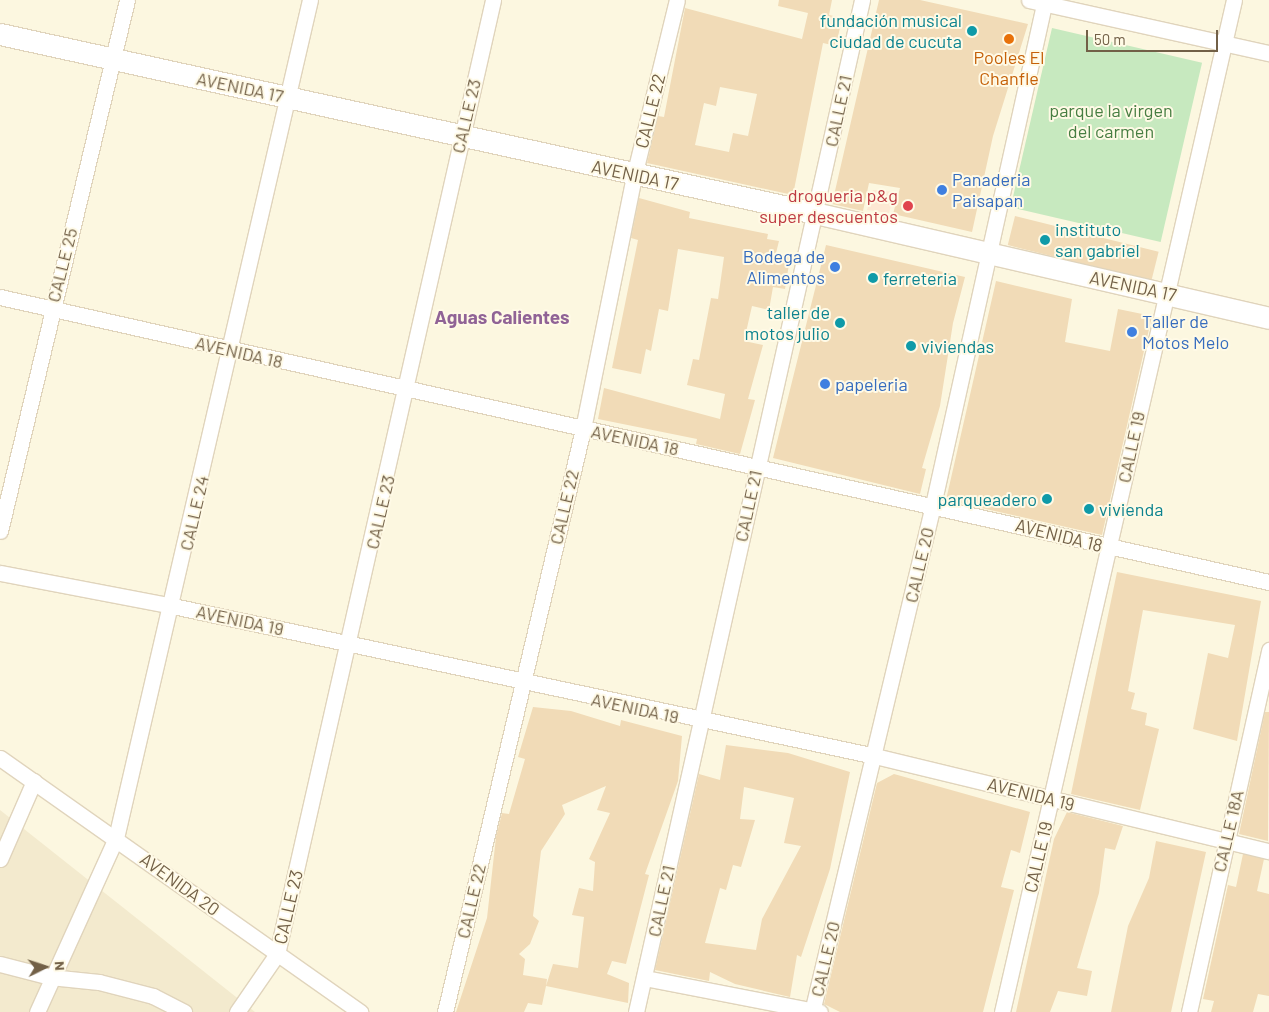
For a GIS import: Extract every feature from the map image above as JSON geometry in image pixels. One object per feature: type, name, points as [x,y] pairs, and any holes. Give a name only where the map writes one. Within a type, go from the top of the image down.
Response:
[{"type":"street","name":"CALLE 25","points":[[0,531],[51,310],[114,60],[127,0]]},
{"type":"street","name":"CALLE 24","points":[[37,1012],[50,977],[116,838],[173,606],[310,0]]},
{"type":"street","name":"CALLE 23","points":[[237,1012],[277,954],[407,392],[492,0]]},
{"type":"street","name":"CALLE 22","points":[[447,1005],[583,429],[634,176],[676,0]]},
{"type":"street","name":"CALLE 21","points":[[636,1012],[756,467],[862,0]]},
{"type":"street","name":"CALLE 19","points":[[1002,1012],[1109,548],[1164,293],[1234,0]]},
{"type":"street","points":[[1039,1],[1269,52]]},
{"type":"street","name":"CALLE 20","points":[[815,1011],[990,255],[1039,1]]},
{"type":"street","name":"AVENIDA 17","points":[[0,34],[634,176],[815,213],[1269,318]]},
{"type":"street","name":"AVENIDA 18","points":[[0,297],[407,392],[933,505],[1109,548],[1269,582]]},
{"type":"street","name":"AVENIDA 19","points":[[0,573],[173,606],[350,644],[522,684],[875,756],[1051,800],[1269,851]]},
{"type":"street","name":"CALLE 18A","points":[[1189,1012],[1225,840],[1269,650]]},
{"type":"street","name":"AVENIDA 20","points":[[0,758],[116,838],[360,1012]]},
{"type":"street","points":[[0,859],[34,781]]},
{"type":"street","points":[[0,964],[50,977],[108,984],[152,996],[184,1012]]},
{"type":"street","points":[[645,978],[815,1011]]},
{"type":"shaded area","points":[[873,190],[895,192],[889,213],[867,210]]},
{"type":"shaded area","points":[[0,810],[255,1012],[0,1012]]},
{"type":"green space","name":"parque la virgen del carmen","points":[[1052,28],[1202,63],[1161,242],[1011,207]]},
{"type":"building","points":[[779,0],[832,0],[829,15],[842,18],[836,46],[823,43],[793,195],[647,163],[658,116],[664,117],[685,8],[802,39],[808,13],[778,6]],"holes":[[[720,87],[757,94],[748,136],[733,133],[729,152],[695,145],[704,103],[716,106]]]},
{"type":"building","points":[[879,0],[920,0],[1028,24],[993,136],[972,232],[893,214],[900,188],[869,183],[863,211],[832,204]]},
{"type":"building","points":[[639,198],[690,212],[689,218],[768,234],[767,239],[779,241],[776,253],[790,258],[785,289],[773,287],[769,310],[752,306],[744,341],[763,345],[748,399],[755,400],[740,454],[696,444],[697,439],[598,419],[604,388],[720,419],[725,394],[687,385],[693,359],[699,360],[711,298],[718,299],[724,257],[678,249],[668,311],[659,309],[651,351],[646,349],[641,374],[612,368],[638,240],[631,238]]},
{"type":"building","points":[[1015,216],[1159,252],[1151,281],[1008,245]]},
{"type":"building","points":[[826,245],[965,277],[953,323],[940,406],[922,468],[926,469],[920,494],[773,458]]},
{"type":"building","points":[[996,281],[1072,299],[1065,342],[1110,351],[1118,309],[1152,316],[1102,535],[946,500]]},
{"type":"building","points":[[1117,572],[1261,601],[1237,741],[1193,729],[1208,653],[1228,658],[1235,625],[1143,610],[1128,691],[1135,693],[1131,709],[1147,713],[1145,725],[1159,729],[1140,810],[1071,794]]},
{"type":"building","points":[[533,707],[571,711],[620,726],[621,720],[682,736],[678,781],[645,874],[649,875],[626,964],[612,961],[607,974],[629,983],[628,1003],[546,986],[542,1005],[528,1003],[524,1012],[456,1012],[487,918],[496,837],[502,813],[509,814],[525,759],[518,757]],"holes":[[[606,786],[597,810],[610,813],[589,859],[595,862],[593,891],[579,888],[572,915],[584,917],[578,968],[553,964],[546,986],[547,979],[523,975],[525,959],[519,954],[530,944],[539,921],[533,916],[541,851],[565,814],[562,805]]]},
{"type":"building","points":[[1265,712],[1269,712],[1268,841],[1239,834]]},
{"type":"building","points":[[726,745],[788,753],[850,772],[830,869],[801,957],[797,955],[790,997],[735,984],[710,972],[709,981],[655,970],[699,774],[720,780]],"holes":[[[744,787],[794,798],[784,843],[801,846],[762,919],[756,950],[705,943],[720,888],[726,890],[733,865],[741,867],[755,820],[740,819]]]},
{"type":"building","points":[[894,774],[1030,812],[1020,853],[1011,850],[1001,887],[1014,890],[983,1012],[840,1012],[824,1004],[877,783]]},
{"type":"building","points":[[1067,812],[1123,826],[1115,850],[1105,848],[1099,893],[1077,968],[1092,971],[1087,996],[1058,991],[1050,1012],[1016,1012],[1054,839]]},
{"type":"building","points":[[1156,841],[1206,852],[1171,1012],[1111,1012],[1128,926],[1149,878]]},
{"type":"building","points":[[1243,854],[1264,859],[1257,891],[1269,894],[1269,996],[1258,994],[1253,1012],[1211,1012],[1214,1001],[1203,999],[1228,885],[1236,887]]},
{"type":"place","name":"fundación musical ciudad de cucuta","points":[[972,31]]},
{"type":"place","name":"Pooles El Chanfle","points":[[1009,39]]},
{"type":"place","name":"Panaderia Paisapan","points":[[942,190]]},
{"type":"place","name":"drogueria p&g super descuentos","points":[[908,206]]},
{"type":"place","name":"instituto san gabriel","points":[[1045,240]]},
{"type":"place","name":"Bodega de Alimentos","points":[[835,267]]},
{"type":"place","name":"ferreteria","points":[[873,278]]},
{"type":"place","name":"taller de motos julio","points":[[840,323]]},
{"type":"place","name":"Taller de Motos Melo","points":[[1132,332]]},
{"type":"place","name":"viviendas","points":[[911,346]]},
{"type":"place","name":"papeleria","points":[[825,384]]},
{"type":"place","name":"parqueadero","points":[[1047,499]]},
{"type":"place","name":"vivienda","points":[[1089,509]]},
{"type":"district","name":"Aguas Calientes","points":[[502,317]]}]
